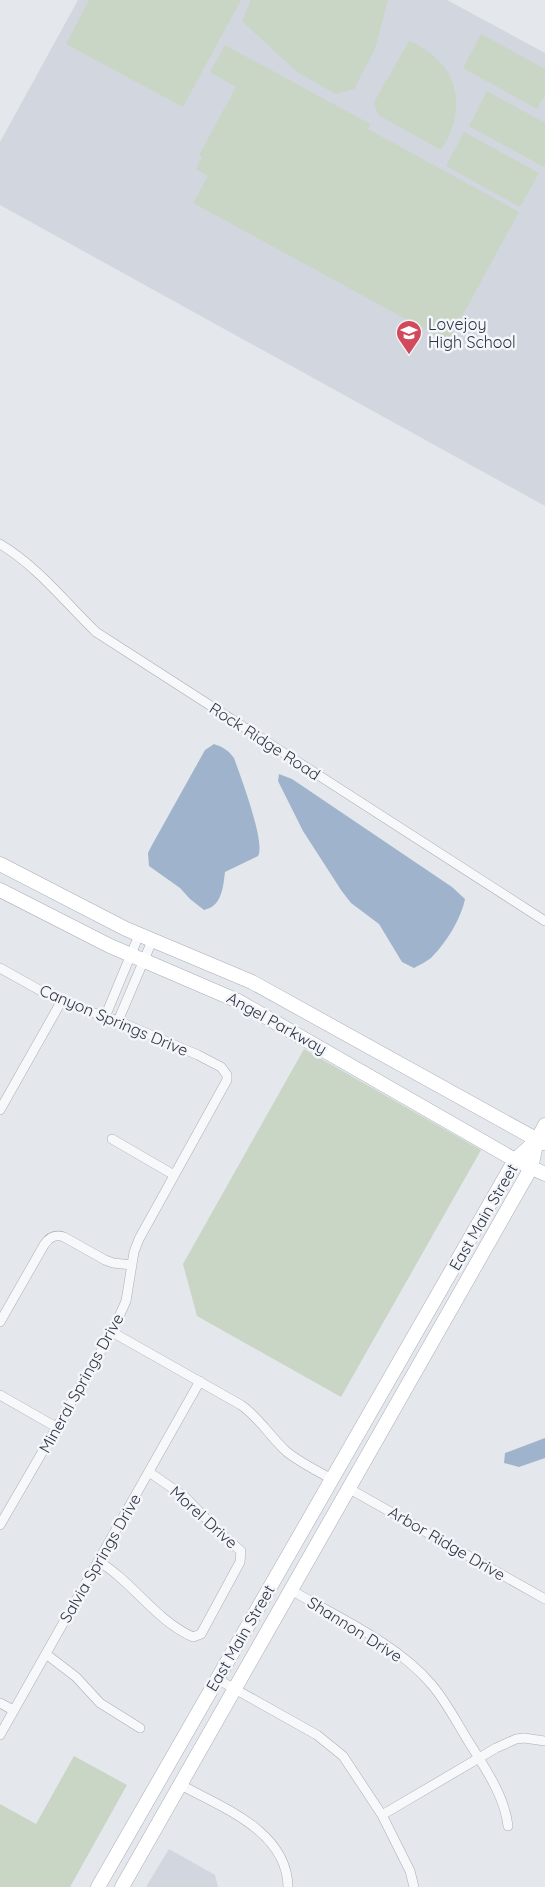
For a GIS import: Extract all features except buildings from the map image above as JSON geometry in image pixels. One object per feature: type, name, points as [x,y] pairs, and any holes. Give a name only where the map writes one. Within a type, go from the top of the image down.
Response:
[{"type":"main road","name":"Angel Parkway","points":[[0,864],[145,938],[252,982],[541,1142]]},
{"type":"main road","name":"Angel Parkway","points":[[0,890],[56,920],[137,958],[238,1000],[515,1160],[545,1174]]},
{"type":"main road","points":[[541,1142],[545,1125]]},
{"type":"main road","name":"East Main Street","points":[[98,1887],[515,1160],[541,1142]]},
{"type":"main road","name":"East Main Street","points":[[122,1887],[531,1168],[541,1142]]},
{"type":"main road","points":[[440,1327],[436,1317],[463,1252]]},
{"type":"main road","points":[[332,1479],[348,1488]]},
{"type":"street","name":"Rock Ridge Road","points":[[0,544],[34,569],[96,632],[545,921]]},
{"type":"street","points":[[118,1021],[145,938]]},
{"type":"street","points":[[105,1017],[137,958],[145,938]]},
{"type":"street","name":"Canyon Springs Drive","points":[[0,968],[62,1002],[118,1021],[198,1055],[221,1067],[226,1075]]},
{"type":"street","points":[[0,1110],[62,1002]]},
{"type":"street","name":"Mineral Springs Drive","points":[[0,1525],[112,1332],[126,1301],[134,1252],[142,1232],[226,1084],[226,1075]]},
{"type":"street","points":[[112,1139],[174,1175]]},
{"type":"street","points":[[0,1322],[44,1245],[54,1236],[64,1237],[105,1260],[132,1266]]},
{"type":"street","points":[[112,1332],[250,1411],[286,1451],[332,1479]]},
{"type":"street","name":"Salvia Springs Drive","points":[[0,1735],[200,1381]]},
{"type":"street","points":[[0,1395],[56,1427]]},
{"type":"street","name":"Morel Drive","points":[[98,1561],[124,1580],[171,1624],[193,1637],[201,1634],[240,1562],[242,1551],[219,1532],[185,1497],[148,1472]]},
{"type":"street","name":"Arbor Ridge Drive","points":[[348,1488],[545,1599]]},
{"type":"street","name":"Shannon Drive","points":[[291,1590],[384,1644],[417,1669],[432,1685],[479,1758],[502,1802],[508,1826]]},
{"type":"street","points":[[46,1654],[76,1677],[100,1703],[140,1728]]},
{"type":"street","points":[[217,1679],[317,1735],[332,1746],[353,1769],[382,1815],[410,1871],[414,1887]]},
{"type":"street","points":[[0,1703],[14,1710]]},
{"type":"street","points":[[382,1815],[516,1739],[545,1740]]},
{"type":"street","points":[[181,1785],[236,1816],[267,1838],[282,1859],[288,1887]]},
{"type":"shaded area","name":"Lovejoy High School","points":[[78,0],[447,0],[545,53],[545,506],[0,205],[0,142]]},
{"type":"shaded area","points":[[169,1849],[215,1875],[218,1887],[146,1887]]},
{"type":"green space","points":[[89,0],[241,0],[183,107],[66,44]]},
{"type":"green space","points":[[251,0],[388,0],[375,49],[354,89],[336,94],[297,72],[242,21]]},
{"type":"green space","points":[[481,34],[545,69],[545,95],[537,109],[463,68]]},
{"type":"green space","points":[[409,41],[438,60],[454,86],[455,117],[450,134],[441,150],[378,115],[374,102]]},
{"type":"green space","points":[[225,45],[370,124],[368,129],[519,212],[448,342],[193,203],[208,176],[196,169],[202,157],[199,155],[236,87],[210,72]]},
{"type":"green space","points":[[487,91],[545,123],[544,167],[469,126]]},
{"type":"green space","points":[[464,132],[539,173],[520,207],[446,166]]},
{"type":"green space","points":[[304,1049],[481,1150],[341,1397],[197,1316],[183,1264]]},
{"type":"green space","points":[[74,1756],[127,1785],[70,1887],[0,1887],[0,1804],[36,1824]]},
{"type":"water","points":[[214,744],[225,749],[234,758],[256,824],[260,849],[258,856],[225,872],[218,900],[215,905],[204,910],[180,888],[149,866],[148,853],[205,750]]},
{"type":"water","points":[[279,774],[292,779],[452,887],[465,899],[452,930],[431,958],[414,968],[402,962],[379,924],[351,903],[303,831],[278,781]]},
{"type":"water","points":[[545,1438],[545,1458],[519,1467],[504,1463],[505,1453]]},
{"type":"place","name":"Lovejoy High School","points":[[409,356]]}]
